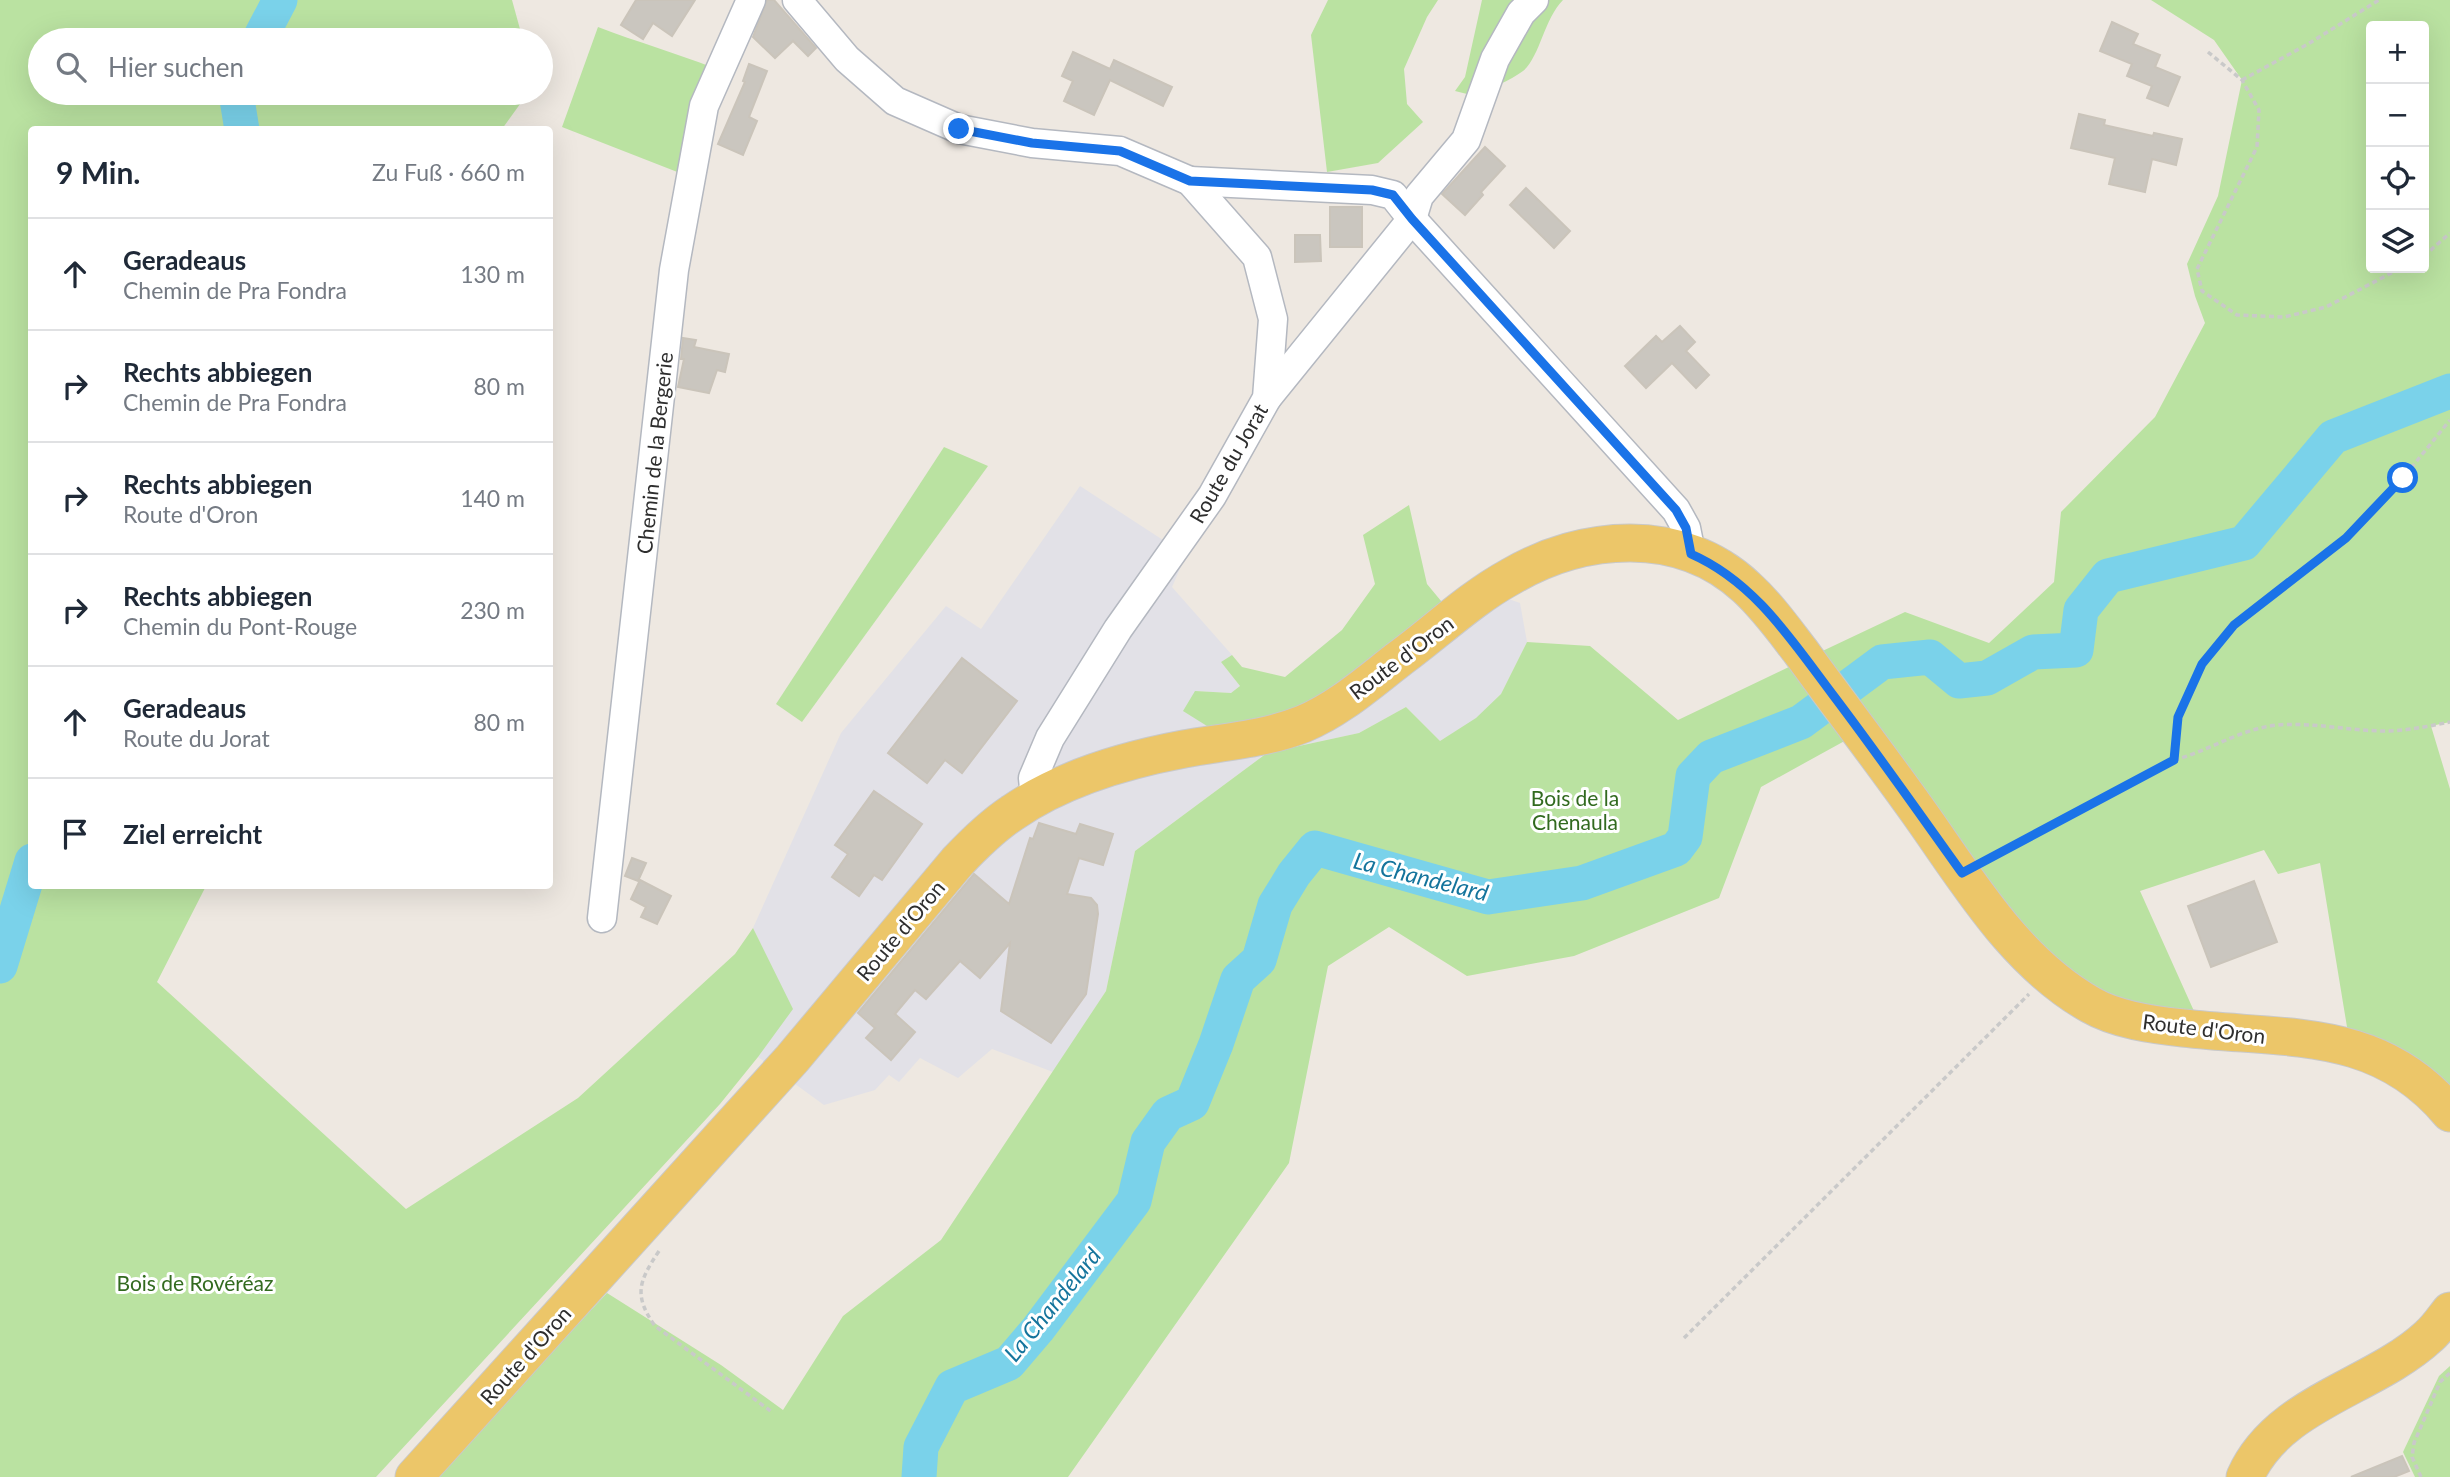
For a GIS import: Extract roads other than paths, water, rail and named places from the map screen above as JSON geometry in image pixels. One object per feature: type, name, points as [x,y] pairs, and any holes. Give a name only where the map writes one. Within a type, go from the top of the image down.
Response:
[{"type":"main road","name":"Route d'Oron","points":[[414,1477],[792,1059],[957,862],[986,833],[1035,798],[1060,786],[1140,758],[1256,736],[1301,724],[1321,715],[1507,578],[1552,556],[1594,545],[1648,543],[1691,554],[1719,567],[1745,586],[1771,614],[1814,670],[2017,945],[2048,976],[2094,1007],[2161,1026],[2326,1042],[2370,1052],[2407,1071],[2450,1113]]},
{"type":"main road","points":[[2245,1477],[2260,1450],[2278,1432],[2296,1418],[2415,1347],[2429,1336],[2450,1311]]},
{"type":"street","name":"Chemin de la Bergerie","points":[[602,918],[674,270],[705,106],[751,0]]},
{"type":"street","name":"Route du Jorat","points":[[797,0],[847,59],[895,101],[959,129],[1032,143],[1120,151],[1190,181],[1257,257],[1273,319],[1267,398],[1212,496],[1118,629],[1049,738],[1033,778],[1035,798]]},
{"type":"street","points":[[1267,398],[1412,219],[1419,196],[1466,140],[1495,59],[1521,13],[1534,0]]},
{"type":"street","points":[[1190,181],[1372,190],[1393,195],[1676,510],[1686,528],[1691,554]]},
{"type":"waterway","points":[[265,28],[280,0]]},
{"type":"waterway","points":[[238,105],[241,126]]},
{"type":"waterway","name":"La Chandelard","points":[[919,1477],[921,1447],[952,1387],[1009,1363],[1038,1329],[1134,1201],[1148,1142],[1168,1114],[1192,1103],[1238,979],[1259,960],[1275,905],[1294,874],[1315,848],[1488,897],[1582,883],[1676,849],[1685,837],[1693,776],[1711,757],[1801,722],[1882,662],[1930,657],[1959,681],[1987,678],[2033,652],[2076,650],[2081,610],[2108,576],[2244,543],[2333,437],[2450,391]]},
{"type":"waterway","points":[[0,966],[28,874]]},
{"type":"park label","name":"Bois de la Chenaula","points":[[1575,809]]},
{"type":"park label","name":"Bois de Rovéréaz","points":[[195,1282]]}]
